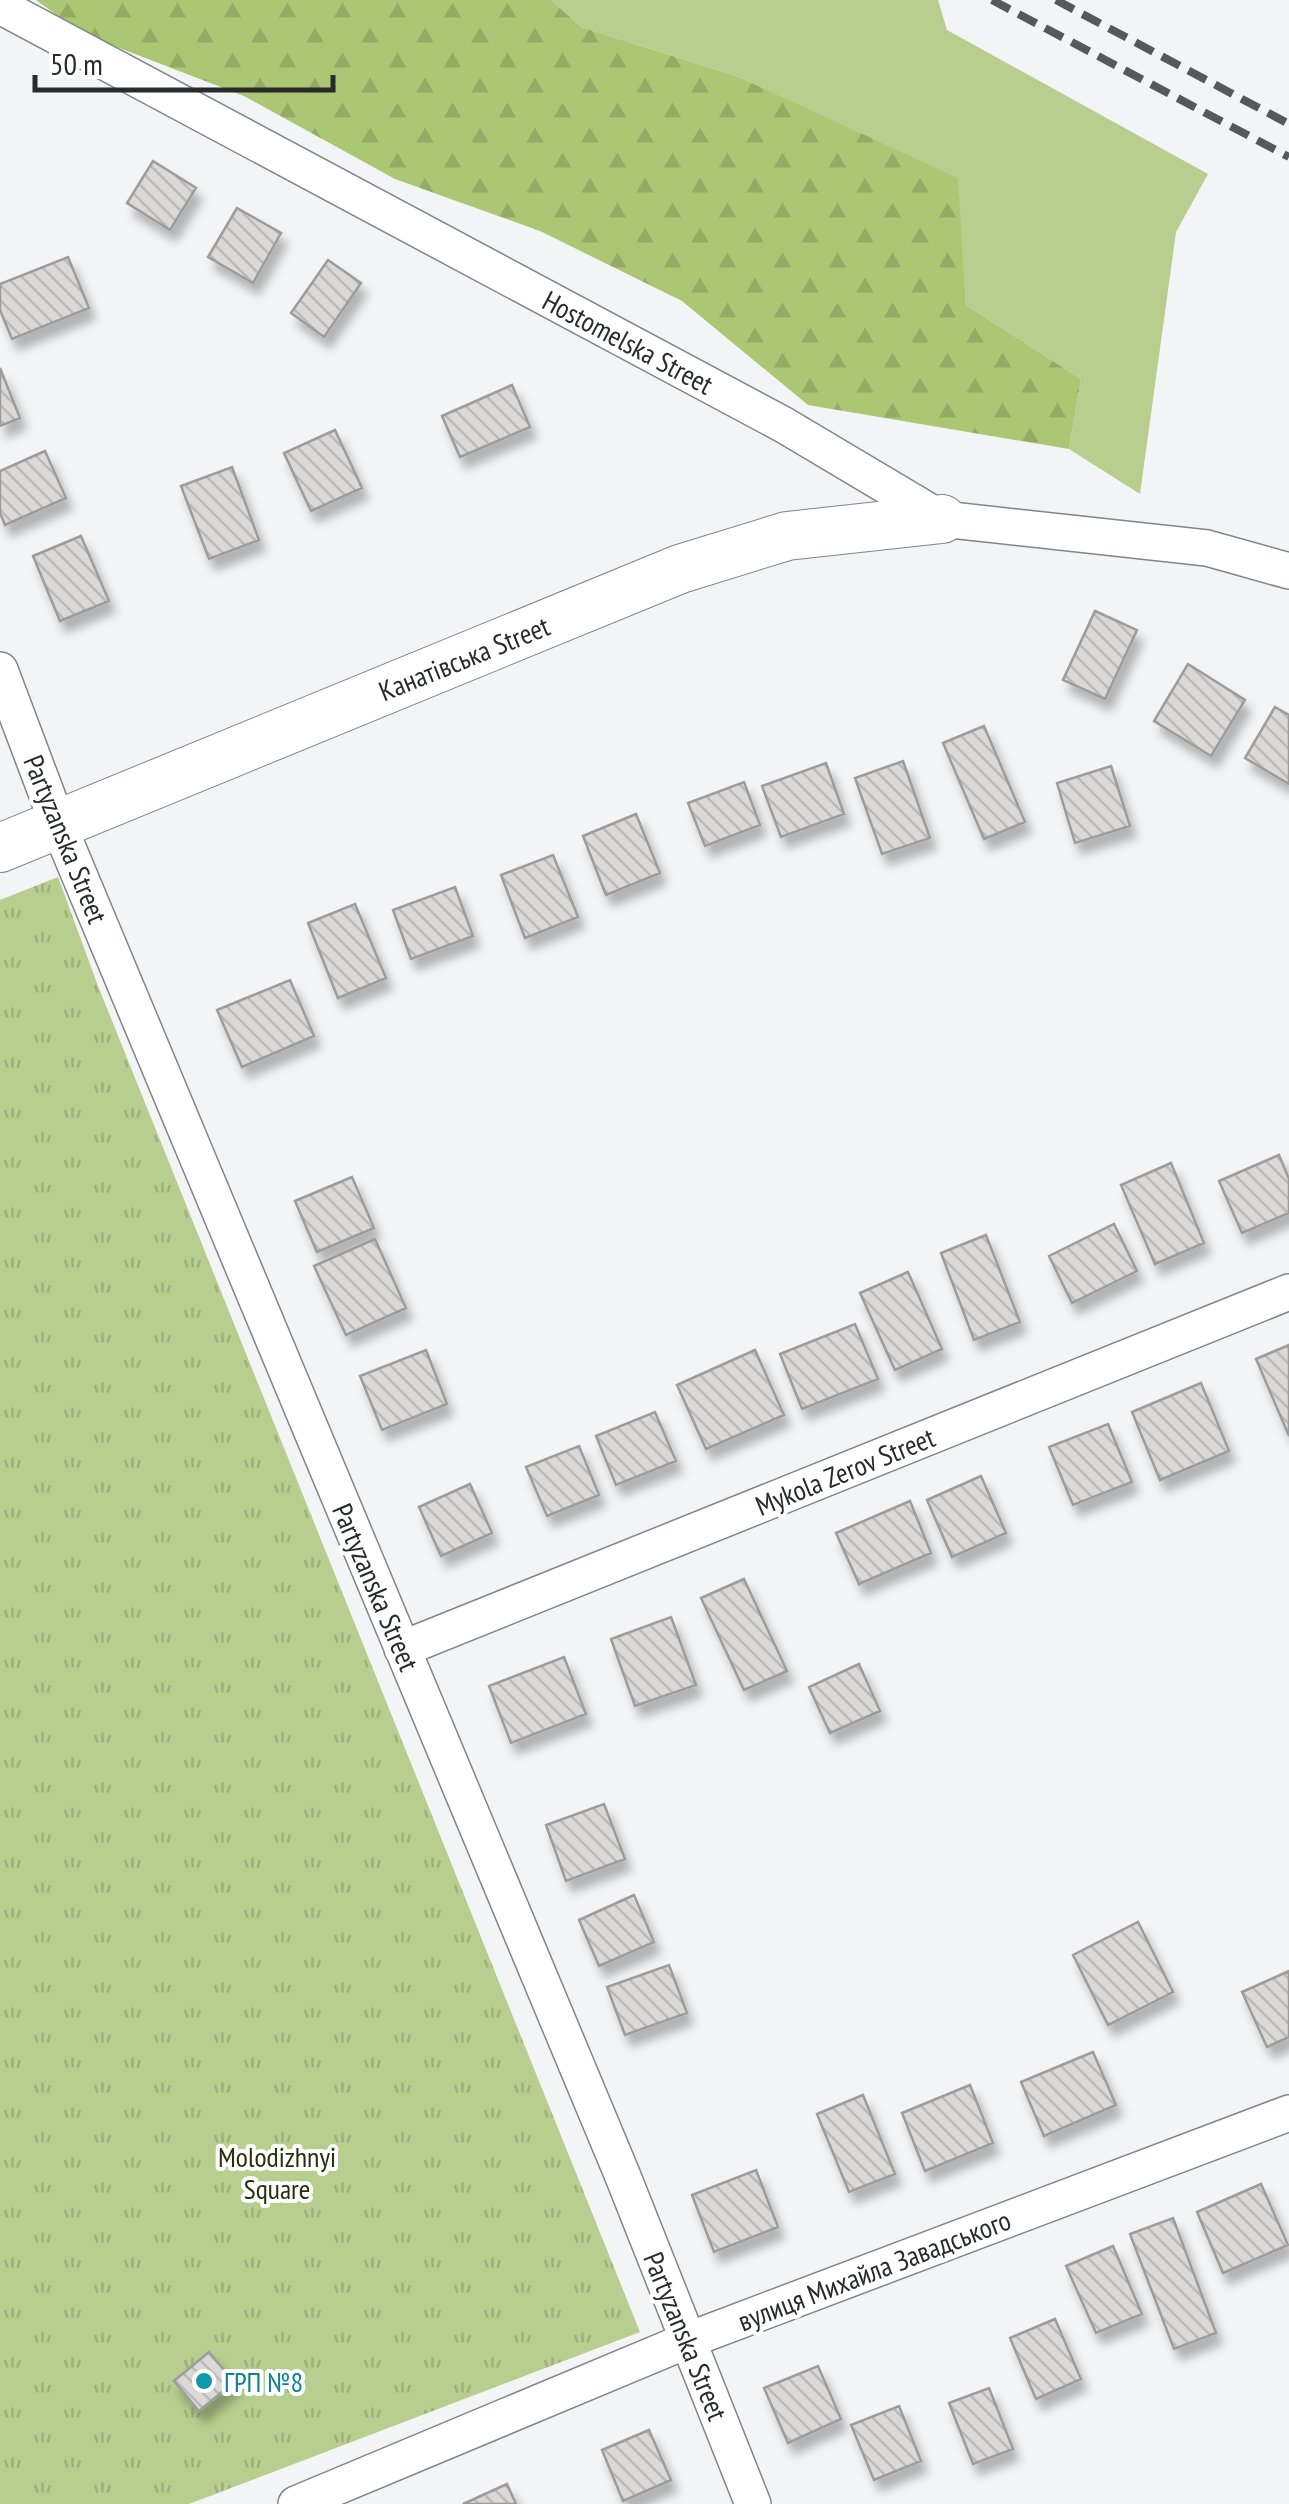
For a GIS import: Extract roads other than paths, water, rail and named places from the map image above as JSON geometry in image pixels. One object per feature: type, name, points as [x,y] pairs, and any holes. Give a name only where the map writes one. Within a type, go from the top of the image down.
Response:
[{"type":"street","name":"Hostomelska Street","points":[[0,6],[767,416],[942,518],[1207,548],[1289,571]]},
{"type":"street","name":"Канатівська Street","points":[[0,848],[680,569],[787,536],[942,518]]},
{"type":"street","name":"Partyzanska Street","points":[[0,670],[58,824],[622,2174],[753,2504]]},
{"type":"street","name":"Mykola Zerov Street","points":[[402,1649],[1289,1292]]},
{"type":"street","name":"вулиця Михайла Завадського","points":[[296,2504],[686,2340],[1289,2113]]},
{"type":"railway","points":[[992,0],[1289,157]]},
{"type":"railway","points":[[1056,0],[1289,124]]},
{"type":"place","name":"ГРП №8","points":[[204,2381]]},
{"type":"park label","name":"Molodіzhnyi Square","points":[[277,2172]]}]
